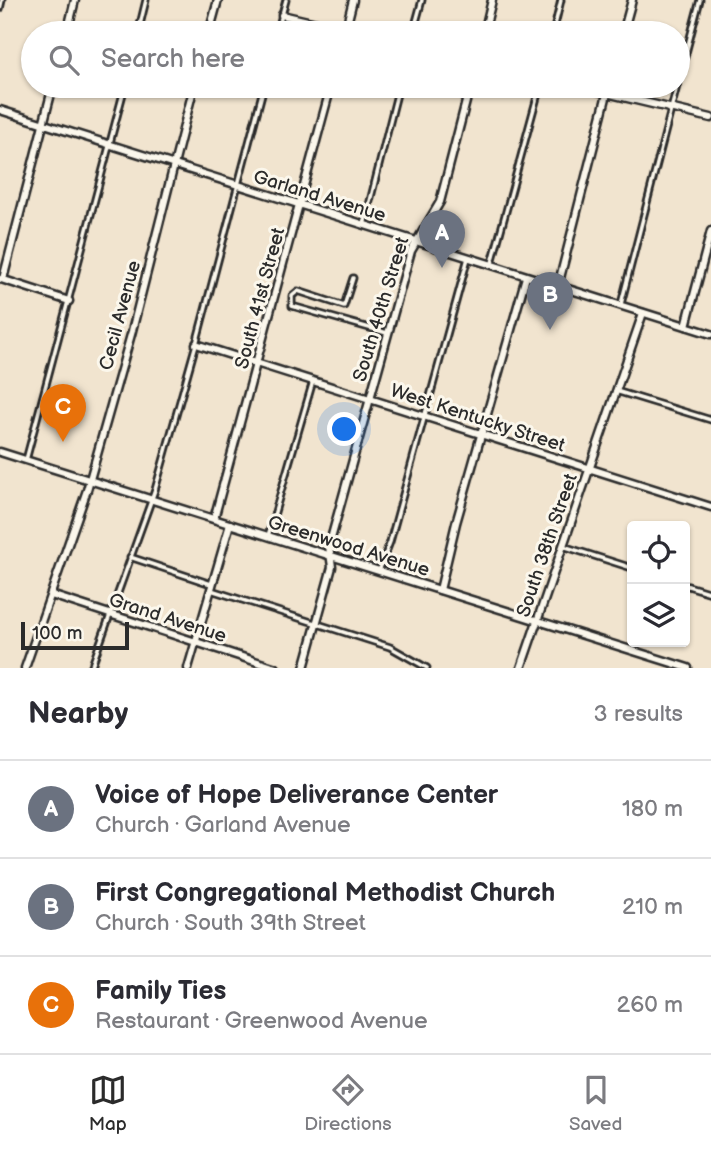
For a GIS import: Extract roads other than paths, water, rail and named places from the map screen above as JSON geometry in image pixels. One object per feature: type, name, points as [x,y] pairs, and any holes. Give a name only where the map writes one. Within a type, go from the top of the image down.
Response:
[{"type":"street","points":[[70,21],[75,0]]},
{"type":"street","points":[[212,21],[218,0]]},
{"type":"street","points":[[348,21],[353,0]]},
{"type":"street","points":[[487,21],[492,0]]},
{"type":"street","points":[[626,21],[632,0]]},
{"type":"street","points":[[282,15],[304,21]]},
{"type":"street","points":[[50,98],[2,279],[69,301]]},
{"type":"street","name":"Cecil Avenue","points":[[25,668],[90,480],[132,331],[191,98]]},
{"type":"street","name":"South 41st Street","points":[[214,519],[328,98]]},
{"type":"street","name":"South 40th Street","points":[[304,668],[332,567],[329,546],[387,333],[415,241],[440,202],[467,98]]},
{"type":"street","points":[[558,286],[606,98]]},
{"type":"street","points":[[638,98],[711,118]]},
{"type":"street","name":"Garland Avenue","points":[[0,110],[711,334]]},
{"type":"street","points":[[686,326],[711,231]]},
{"type":"street","points":[[440,590],[526,276]]},
{"type":"street","name":"South 38th Street","points":[[521,668],[643,313]]},
{"type":"street","name":"West Kentucky Street","points":[[197,344],[711,507]]},
{"type":"street","name":"Greenwood Avenue","points":[[0,452],[688,668]]},
{"type":"street","points":[[188,668],[230,524]]},
{"type":"street","name":"Grand Avenue","points":[[51,595],[276,668]]},
{"type":"lane","points":[[0,9],[2,0]]},
{"type":"lane","points":[[141,21],[146,0]]},
{"type":"lane","points":[[280,21],[286,0]]},
{"type":"lane","points":[[416,21],[422,0]]},
{"type":"lane","points":[[556,21],[561,0]]},
{"type":"lane","points":[[690,37],[700,0]]},
{"type":"lane","points":[[26,460],[122,98]]},
{"type":"lane","points":[[91,668],[150,499],[197,344],[261,98]]},
{"type":"lane","points":[[364,225],[396,98]]},
{"type":"lane","points":[[491,265],[537,98]]},
{"type":"lane","points":[[620,306],[674,98]]},
{"type":"lane","points":[[379,571],[390,542],[468,258]]},
{"type":"lane","points":[[353,278],[344,306],[298,290],[292,296],[292,306],[387,333]]},
{"type":"lane","points":[[268,536],[313,381]]},
{"type":"lane","points":[[616,391],[711,421]]},
{"type":"lane","points":[[563,546],[627,566]]},
{"type":"lane","points":[[130,557],[316,624],[390,647],[427,668]]},
{"type":"lane","points":[[690,586],[711,593]]},
{"type":"place","name":"Voice of Hope Deliverance Center","points":[[442,268]]},
{"type":"place","name":"First Congregational Methodist Church","points":[[550,330]]},
{"type":"place","name":"Family Ties","points":[[63,442]]}]
